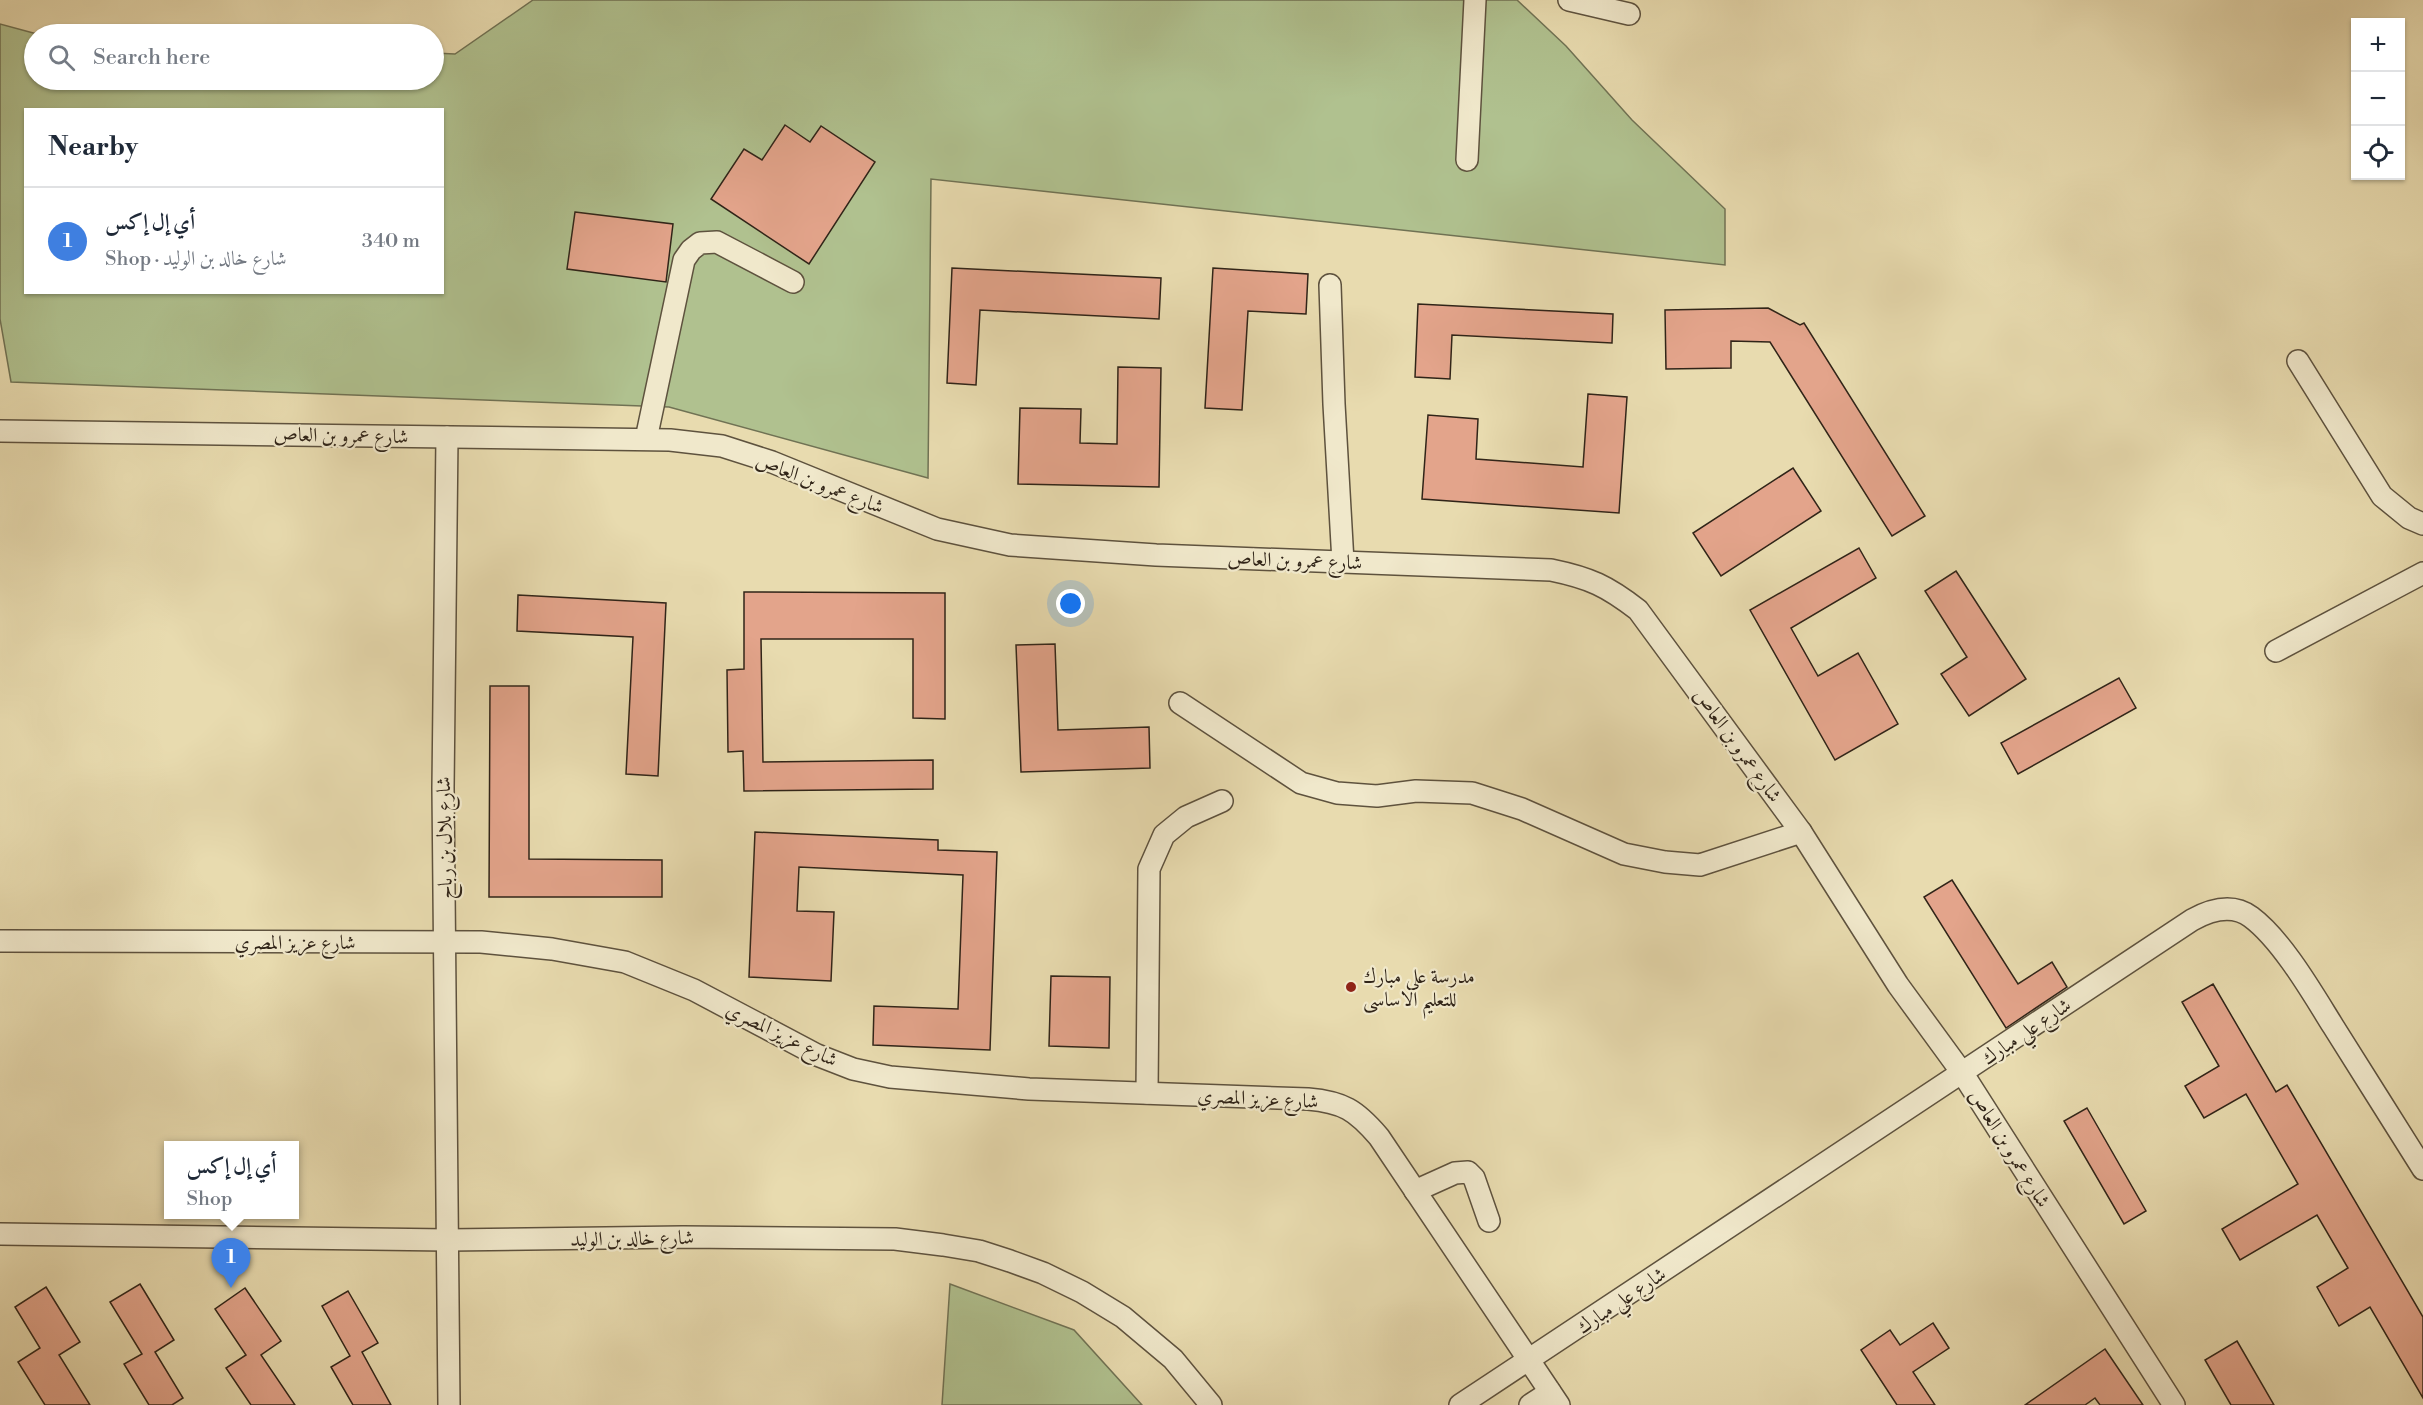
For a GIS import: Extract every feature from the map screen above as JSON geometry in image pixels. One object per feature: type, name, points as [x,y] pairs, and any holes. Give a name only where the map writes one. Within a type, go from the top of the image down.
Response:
[{"type":"street","points":[[1467,160],[1475,0]]},
{"type":"street","points":[[1569,0],[1629,14]]},
{"type":"street","points":[[646,439],[684,260],[691,250],[700,243],[717,242],[793,282]]},
{"type":"street","points":[[1330,285],[1343,562]]},
{"type":"street","points":[[2298,361],[2382,496],[2409,518],[2423,524]]},
{"type":"street","name":"شارع عمرو بن العاص","points":[[0,430],[646,439],[722,446],[772,462],[937,529],[1010,545],[1156,555],[1551,570],[1583,576],[1613,590],[1638,610],[1802,832],[1898,985],[1963,1074],[2174,1405]]},
{"type":"street","name":"شارع بلال بن رباح","points":[[447,436],[443,788],[449,1405]]},
{"type":"street","points":[[2276,651],[2423,573]]},
{"type":"street","points":[[1180,703],[1301,783],[1338,794],[1377,796],[1416,791],[1472,793],[1522,809],[1624,854],[1665,862],[1700,864],[1802,832]]},
{"type":"street","points":[[1147,1093],[1149,869],[1164,834],[1186,817],[1222,801]]},
{"type":"street","name":"شارع علي مبارك","points":[[1460,1405],[2210,910],[2231,909],[2251,916],[2278,945],[2296,968],[2423,1169]]},
{"type":"street","name":"شارع عزيز المصري","points":[[0,941],[480,942],[552,949],[625,962],[694,990],[817,1055],[853,1069],[881,1075],[1029,1089],[1332,1101],[1350,1108],[1365,1120],[1379,1137],[1554,1399]]},
{"type":"street","points":[[1415,1191],[1455,1173],[1468,1172],[1474,1178],[1489,1221]]},
{"type":"street","name":"شارع خالد بن الوليد","points":[[0,1234],[448,1240],[683,1237],[896,1239],[979,1251],[1043,1273],[1082,1292],[1123,1317],[1173,1359],[1211,1405]]},
{"type":"street","points":[[1530,1405],[1554,1399]]},
{"type":"green space","points":[[533,0],[1517,0],[1566,46],[1632,120],[1725,209],[1725,265],[931,179],[928,478],[669,407],[11,382],[0,319],[0,24],[24,30],[24,90],[444,90],[444,53],[455,54]]},
{"type":"green space","points":[[950,1284],[1074,1330],[1142,1405],[942,1405]]},
{"type":"building","points":[[785,125],[810,142],[821,126],[875,162],[809,264],[711,199],[744,149],[762,160]]},
{"type":"building","points":[[575,212],[673,224],[666,282],[567,269]]},
{"type":"building","points":[[952,268],[1161,278],[1159,319],[980,310],[976,385],[947,383]]},
{"type":"building","points":[[1213,268],[1308,274],[1306,314],[1248,311],[1242,410],[1205,408]]},
{"type":"building","points":[[1418,304],[1613,314],[1612,343],[1452,335],[1450,379],[1415,377]]},
{"type":"building","points":[[1768,308],[1800,325],[1804,323],[1925,516],[1892,536],[1770,342],[1731,341],[1731,368],[1666,369],[1665,310]]},
{"type":"building","points":[[1118,367],[1161,368],[1159,487],[1018,484],[1020,408],[1081,409],[1080,443],[1117,444]]},
{"type":"building","points":[[1588,394],[1627,397],[1619,513],[1422,499],[1428,415],[1478,419],[1476,459],[1583,467]]},
{"type":"building","points":[[1793,468],[1821,511],[1721,576],[1693,533]]},
{"type":"building","points":[[1859,548],[1876,578],[1791,628],[1818,676],[1858,653],[1898,724],[1835,760],[1750,610]]},
{"type":"building","points":[[1956,571],[2026,679],[1969,716],[1941,674],[1967,657],[1925,591]]},
{"type":"building","points":[[744,592],[945,593],[945,719],[913,718],[913,639],[761,639],[763,762],[933,760],[933,789],[744,791],[743,751],[728,752],[727,670],[744,669]]},
{"type":"building","points":[[518,595],[666,603],[658,776],[626,774],[633,637],[517,631]]},
{"type":"building","points":[[1055,644],[1058,730],[1149,727],[1150,768],[1021,772],[1016,645]]},
{"type":"building","points":[[2119,678],[2136,708],[2018,774],[2001,743]]},
{"type":"building","points":[[490,686],[529,686],[529,859],[662,860],[662,897],[489,897]]},
{"type":"building","points":[[755,832],[938,840],[938,850],[997,852],[990,1050],[873,1045],[874,1006],[958,1009],[963,875],[799,867],[797,911],[834,912],[831,981],[749,977]]},
{"type":"building","points":[[1952,880],[2018,984],[2052,962],[2067,987],[2006,1028],[1924,897]]},
{"type":"building","points":[[1051,976],[1110,977],[1109,1048],[1049,1046]]},
{"type":"building","points":[[2213,984],[2276,1092],[2287,1085],[2423,1317],[2423,1398],[2370,1307],[2339,1326],[2317,1287],[2348,1268],[2317,1215],[2240,1260],[2222,1229],[2298,1184],[2246,1094],[2204,1118],[2185,1086],[2219,1066],[2182,1002]]},
{"type":"building","points":[[2087,1108],[2146,1211],[2124,1224],[2064,1121]]},
{"type":"building","points":[[140,1284],[174,1340],[155,1352],[183,1398],[172,1405],[149,1405],[124,1364],[142,1354],[110,1302]]},
{"type":"building","points":[[46,1287],[80,1342],[59,1355],[90,1405],[45,1405],[18,1362],[40,1348],[15,1307]]},
{"type":"building","points":[[245,1288],[281,1341],[261,1355],[295,1405],[251,1405],[226,1368],[246,1355],[215,1309]]},
{"type":"building","points":[[348,1291],[378,1343],[362,1352],[391,1405],[353,1405],[331,1367],[350,1356],[322,1306]]},
{"type":"building","points":[[1933,1323],[1949,1348],[1913,1372],[1935,1405],[1897,1405],[1861,1350],[1890,1330],[1900,1345]]},
{"type":"building","points":[[2237,1341],[2274,1405],[2231,1405],[2205,1360]]},
{"type":"building","points":[[2105,1349],[2143,1405],[2100,1405],[2095,1398],[2085,1405],[2025,1405]]},
{"type":"place","name":"مدرسة على مبارك للتعليم الاساسى","points":[[1351,987]]},
{"type":"place","name":"أي إل إكس","points":[[231,1288]]}]
